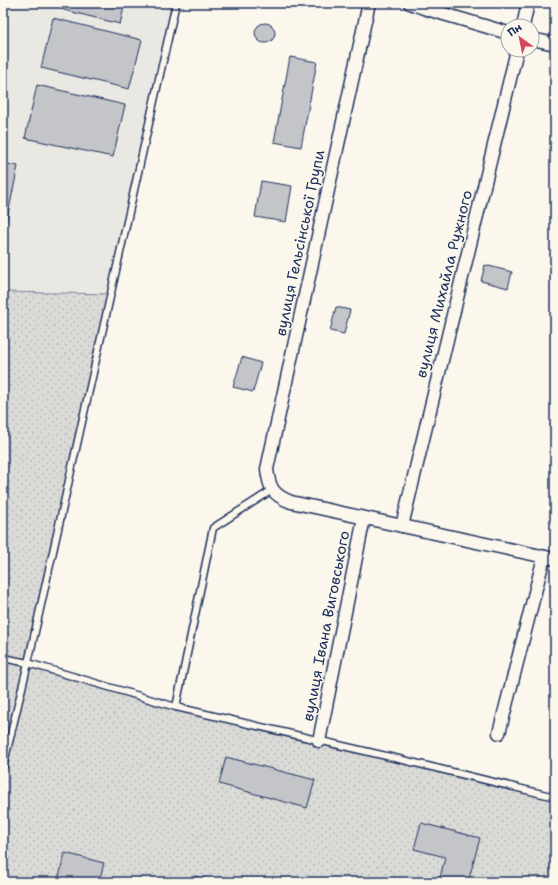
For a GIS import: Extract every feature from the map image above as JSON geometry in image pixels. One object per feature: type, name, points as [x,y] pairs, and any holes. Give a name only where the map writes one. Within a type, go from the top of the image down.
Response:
[{"type":"street","name":"вулиця Гельсінської Групи","points":[[272,490],[268,480],[267,469],[369,3]]},
{"type":"street","points":[[410,3],[500,31]]},
{"type":"street","points":[[524,18],[528,3]]},
{"type":"street","points":[[540,41],[555,44]]},
{"type":"street","name":"вулиця Михайла Ружного","points":[[402,526],[515,58]]},
{"type":"street","points":[[272,490],[281,498],[291,502],[549,558],[499,733]]},
{"type":"street","name":"вулиця Івана Виговського","points":[[319,741],[364,518]]},
{"type":"lane","points":[[3,767],[28,663],[176,3]]},
{"type":"lane","points":[[176,707],[213,528],[272,490]]},
{"type":"lane","points":[[3,658],[28,663],[176,707],[555,797]]},
{"type":"shaded area","points":[[3,3],[176,3],[111,294],[3,292]]},
{"type":"shaded area","points":[[3,292],[111,294],[28,663],[176,707],[555,797],[555,882],[3,882]]},
{"type":"building","points":[[61,3],[125,3],[120,24],[60,9]]},
{"type":"building","points":[[53,18],[142,40],[129,89],[41,68]]},
{"type":"building","points":[[265,23],[272,26],[275,33],[272,40],[265,43],[258,40],[255,33],[258,26]]},
{"type":"building","points":[[290,57],[317,62],[301,147],[274,142]]},
{"type":"building","points":[[37,85],[125,105],[113,157],[25,138]]},
{"type":"building","points":[[3,163],[18,166],[3,238]]},
{"type":"building","points":[[261,181],[292,186],[286,222],[255,217]]},
{"type":"building","points":[[485,265],[512,272],[508,288],[481,281]]},
{"type":"building","points":[[336,307],[350,310],[344,334],[330,331]]},
{"type":"building","points":[[242,357],[261,363],[253,392],[233,387]]},
{"type":"building","points":[[226,757],[315,780],[307,808],[219,784]]},
{"type":"building","points":[[421,823],[480,838],[468,882],[439,882],[445,857],[414,849]]},
{"type":"building","points":[[65,853],[104,863],[99,882],[67,882],[58,880]]},
{"type":"building","points":[[195,876],[216,882],[193,882]]}]
